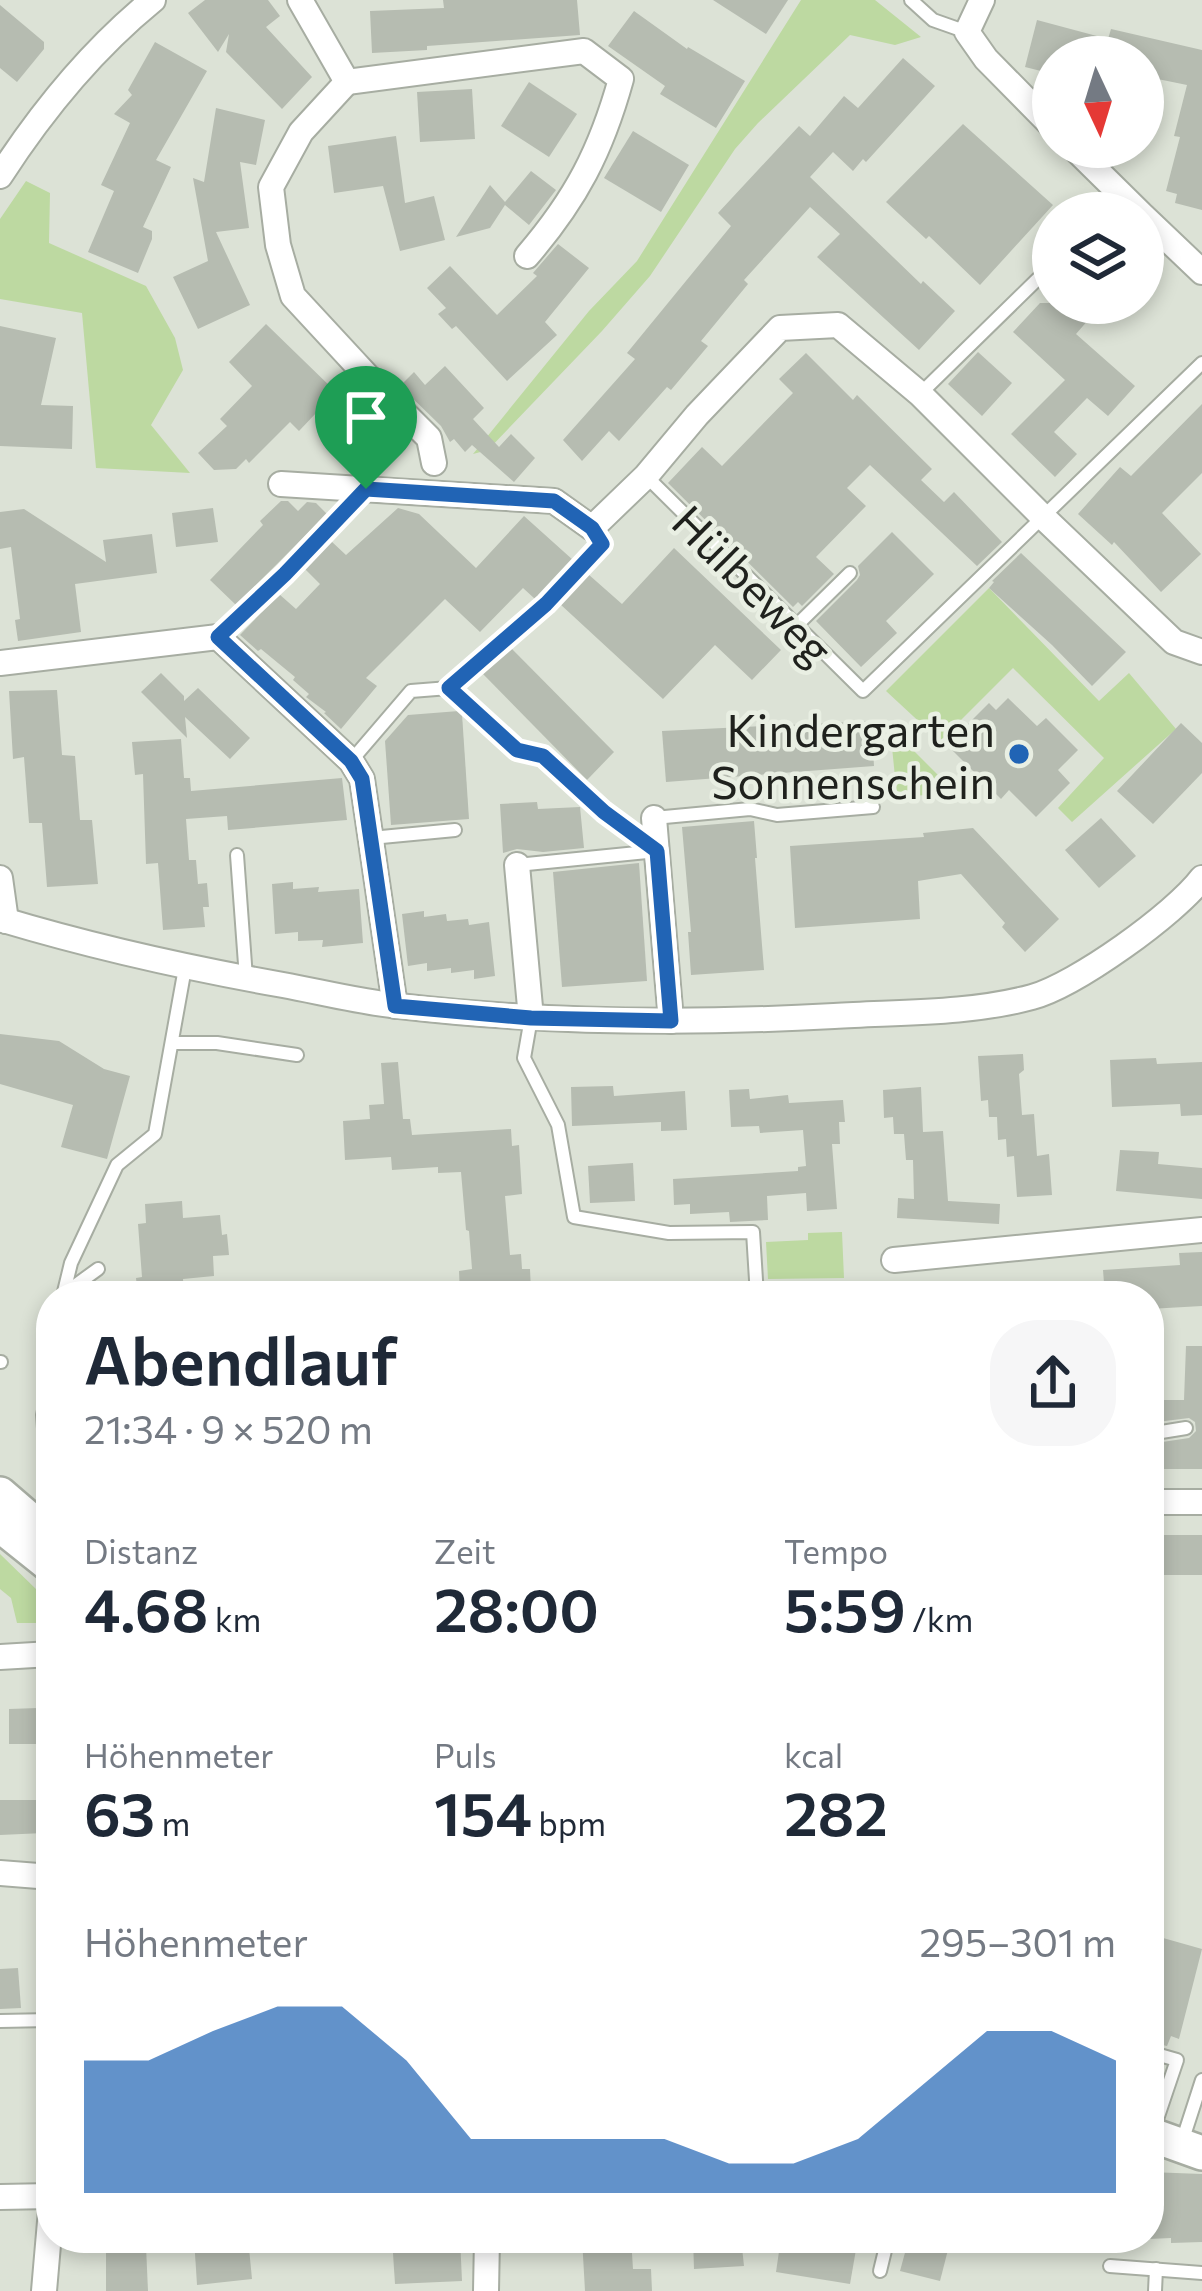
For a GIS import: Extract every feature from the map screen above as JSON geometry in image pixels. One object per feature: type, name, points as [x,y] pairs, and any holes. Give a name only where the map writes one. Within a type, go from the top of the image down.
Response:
[{"type":"street","points":[[2,167],[82,67],[152,0]]},
{"type":"street","points":[[300,0],[347,82]]},
{"type":"street","points":[[982,0],[967,32],[986,59],[1032,106]]},
{"type":"street","points":[[434,463],[429,438],[293,296],[278,245],[271,187],[301,132],[347,82],[584,51],[621,79],[607,130],[562,215],[527,256]]},
{"type":"street","points":[[1095,168],[1119,192]]},
{"type":"street","points":[[1164,235],[1202,272]]},
{"type":"street","points":[[281,484],[554,501],[592,528],[646,476],[780,328],[838,326],[920,394],[1174,642],[1202,652]]},
{"type":"street","points":[[0,662],[218,637],[351,761],[362,779],[395,1006]]},
{"type":"street","points":[[654,818],[671,1021]]},
{"type":"street","points":[[517,865],[531,1018]]},
{"type":"street","points":[[0,878],[3,920],[184,968],[395,1006],[531,1018],[671,1021],[921,1011],[1035,996],[1131,941],[1189,896],[1202,878]]},
{"type":"street","points":[[894,1259],[1202,1230]]},
{"type":"street","points":[[0,1494],[36,1525]]},
{"type":"street","points":[[1164,1502],[1202,1502]]},
{"type":"street","points":[[0,1525],[36,1554]]},
{"type":"street","points":[[0,1657],[36,1655]]},
{"type":"street","points":[[0,1873],[36,1875]]},
{"type":"street","points":[[0,2197],[36,2196]]},
{"type":"street","points":[[44,2291],[47,2253]]},
{"type":"street","points":[[486,2291],[487,2253]]},
{"type":"lane","points":[[910,0],[933,20],[967,32]]},
{"type":"lane","points":[[920,394],[1032,285]]},
{"type":"lane","points":[[1043,517],[1202,363]]},
{"type":"lane","name":"Hülbeweg","points":[[646,476],[863,691],[1043,517]]},
{"type":"lane","points":[[218,637],[366,489]]},
{"type":"lane","points":[[351,761],[411,691],[449,688],[546,604],[602,544],[592,528]]},
{"type":"lane","points":[[796,626],[850,573]]},
{"type":"lane","points":[[449,688],[517,750],[543,756],[604,812],[657,851]]},
{"type":"lane","points":[[654,818],[749,809],[777,815],[873,807]]},
{"type":"lane","points":[[370,838],[455,830]]},
{"type":"lane","points":[[517,865],[657,851]]},
{"type":"lane","points":[[237,855],[246,979]]},
{"type":"lane","points":[[67,1281],[117,1165],[155,1134],[184,968]]},
{"type":"lane","points":[[531,1018],[524,1058],[558,1125],[574,1217],[669,1233],[753,1232],[756,1281]]},
{"type":"lane","points":[[172,1042],[218,1043],[297,1055]]},
{"type":"lane","points":[[82,1281],[98,1269]]},
{"type":"lane","points":[[1164,1432],[1186,1428]]},
{"type":"lane","points":[[0,2021],[36,2020]]},
{"type":"lane","points":[[1164,2056],[1177,2060],[1171,2142]]},
{"type":"lane","points":[[1171,2142],[1202,2080]]},
{"type":"lane","points":[[880,2271],[884,2253]]},
{"type":"lane","points":[[1110,2266],[1202,2272]]},
{"type":"lane","points":[[1155,2291],[1156,2269]]},
{"type":"green space","points":[[801,0],[875,0],[921,37],[895,45],[850,35],[735,149],[650,276],[602,331],[488,450],[473,454],[589,311],[637,261]]},
{"type":"green space","points":[[26,181],[50,193],[49,243],[146,286],[175,338],[183,370],[151,425],[190,473],[96,468],[82,313],[0,299],[0,219]]},
{"type":"green space","points":[[989,588],[1099,701],[1129,673],[1176,729],[1072,822],[1058,808],[1104,758],[1013,668],[940,741],[886,691]]},
{"type":"green space","points":[[890,727],[956,793],[897,797]]},
{"type":"green space","points":[[842,1232],[844,1278],[768,1279],[766,1242]]},
{"type":"green space","points":[[0,1554],[36,1589],[36,1623],[17,1623],[11,1598],[0,1589]]},
{"type":"building","points":[[205,0],[268,0],[280,16],[266,27],[312,77],[282,109],[226,52],[229,34],[218,52],[188,13]]},
{"type":"building","points":[[443,0],[577,0],[580,35],[372,53],[370,11],[444,8]]},
{"type":"building","points":[[713,0],[788,0],[766,34]]},
{"type":"building","points":[[0,5],[44,42],[44,49],[17,82],[0,68]]},
{"type":"building","points":[[634,11],[687,49],[745,81],[716,128],[660,94],[665,86],[608,46]]},
{"type":"building","points":[[1037,20],[1097,36],[1033,36]]},
{"type":"building","points":[[1111,29],[1141,36],[1109,36]]},
{"type":"building","points":[[1032,40],[1032,69],[1025,67]]},
{"type":"building","points":[[1164,41],[1202,50],[1202,210],[1175,203],[1177,194],[1166,191],[1187,85],[1164,80]]},
{"type":"building","points":[[155,42],[207,71],[156,160],[171,167],[143,227],[152,231],[152,239],[138,273],[88,252],[114,191],[101,185],[130,123],[114,114],[132,95],[128,90]]},
{"type":"building","points":[[903,58],[935,86],[866,162],[863,159],[853,171],[833,152],[810,177],[955,311],[919,350],[817,257],[840,234],[810,207],[744,280],[748,284],[701,341],[708,346],[671,390],[667,387],[619,441],[609,431],[582,461],[563,440],[635,359],[627,353],[731,226],[718,213],[799,126],[810,136],[844,96],[858,108]]},
{"type":"building","points":[[529,82],[577,114],[549,157],[501,126]]},
{"type":"building","points":[[472,89],[475,139],[420,142],[417,92]]},
{"type":"building","points":[[216,108],[265,120],[256,165],[240,162],[249,228],[216,232],[250,305],[198,329],[173,277],[208,261],[193,178],[204,182]]},
{"type":"building","points":[[963,124],[1039,192],[1032,192],[1032,228],[980,285],[886,202]]},
{"type":"building","points":[[633,131],[689,165],[661,212],[604,178]]},
{"type":"building","points":[[396,136],[405,203],[434,196],[445,240],[400,251],[383,186],[334,193],[328,146]]},
{"type":"building","points":[[531,171],[556,190],[529,225],[505,205],[490,228],[456,237],[490,185],[505,202]]},
{"type":"building","points":[[558,244],[589,268],[545,322],[557,335],[507,381],[456,326],[452,329],[438,314],[446,308],[427,288],[450,266],[497,315],[537,276],[533,273]]},
{"type":"building","points":[[1032,312],[1032,324],[1085,324],[1076,334],[1135,386],[1108,416],[1087,398],[1054,432],[1077,454],[1055,477],[1011,434],[1065,380],[1013,332]]},
{"type":"building","points":[[266,324],[336,392],[299,431],[290,422],[249,463],[246,459],[236,469],[214,470],[198,453],[227,426],[220,419],[252,386],[229,362]]},
{"type":"building","points":[[0,326],[56,338],[41,405],[73,406],[72,449],[0,446]]},
{"type":"building","points":[[978,352],[1012,383],[982,416],[948,384]]},
{"type":"building","points":[[806,353],[853,400],[857,395],[932,469],[921,480],[944,502],[954,492],[1002,542],[977,566],[870,465],[847,488],[866,506],[816,557],[834,574],[802,606],[798,602],[793,607],[668,483],[702,447],[722,466],[793,393],[779,379]]},
{"type":"building","points":[[445,366],[484,408],[473,419],[499,447],[511,434],[535,458],[514,482],[472,445],[465,452],[454,439],[450,442],[441,426],[400,386],[414,372],[425,385]]},
{"type":"building","points":[[1202,404],[1202,473],[1162,513],[1201,554],[1161,592],[1114,542],[1112,545],[1078,514],[1120,467],[1131,476]]},
{"type":"building","points":[[281,501],[298,511],[307,502],[316,503],[327,514],[236,605],[210,580]]},
{"type":"building","points":[[213,508],[218,542],[176,547],[172,513]]},
{"type":"building","points":[[398,508],[419,514],[476,568],[524,516],[573,560],[535,599],[523,588],[480,632],[445,599],[366,678],[377,686],[341,729],[306,697],[309,694],[295,677],[240,635],[279,594],[296,609],[320,584],[305,569],[331,541],[346,555]]},
{"type":"building","points":[[24,509],[106,562],[103,540],[152,534],[157,573],[75,584],[81,632],[18,641],[15,620],[20,619],[11,547],[0,549],[0,512]]},
{"type":"building","points":[[892,532],[934,574],[886,621],[897,633],[861,667],[816,621],[857,580],[858,566]]},
{"type":"building","points":[[674,548],[781,650],[752,680],[715,645],[663,699],[560,604],[588,574],[622,604]]},
{"type":"building","points":[[1021,553],[1126,652],[1092,686],[989,588]]},
{"type":"building","points":[[511,648],[614,752],[587,780],[483,674]]},
{"type":"building","points":[[161,673],[184,701],[198,688],[250,738],[230,759],[185,717],[187,738],[141,692]]},
{"type":"building","points":[[57,690],[62,755],[75,756],[80,820],[92,820],[98,884],[47,887],[42,823],[29,823],[24,757],[13,759],[9,691]]},
{"type":"building","name":"Kindergarten Sonnenschein","points":[[1008,698],[1037,726],[1046,718],[1078,750],[1058,770],[1070,783],[1036,817],[1009,790],[1001,799],[947,745],[989,703],[996,710]]},
{"type":"building","points":[[459,711],[469,819],[391,825],[385,741],[408,715]]},
{"type":"building","points":[[871,721],[874,766],[666,782],[662,731]]},
{"type":"building","points":[[1181,723],[1202,743],[1202,773],[1153,824],[1117,791]]},
{"type":"building","points":[[181,739],[184,778],[190,778],[191,791],[342,778],[347,820],[228,830],[227,816],[186,819],[189,860],[196,860],[198,884],[207,883],[205,927],[163,930],[158,863],[146,864],[143,774],[135,775],[132,742]]},
{"type":"building","points":[[537,802],[538,809],[580,807],[584,848],[503,853],[500,804]]},
{"type":"building","points":[[1101,818],[1136,856],[1099,888],[1065,850]]},
{"type":"building","points":[[754,821],[764,970],[691,975],[682,827]]},
{"type":"building","points":[[973,828],[1059,919],[1025,952],[961,874],[918,881],[920,919],[795,928],[790,846],[924,837],[923,833]]},
{"type":"building","points":[[639,863],[647,981],[562,987],[553,872]]},
{"type":"building","points":[[293,882],[293,889],[319,887],[318,892],[359,889],[363,943],[322,947],[323,940],[298,941],[298,932],[275,934],[272,884]]},
{"type":"building","points":[[424,911],[424,917],[446,914],[447,921],[468,919],[469,925],[489,922],[495,976],[474,979],[474,970],[451,973],[451,968],[427,971],[427,963],[408,966],[402,914]]},
{"type":"building","points":[[0,1034],[59,1041],[104,1069],[130,1076],[107,1159],[61,1147],[73,1105],[0,1084]]},
{"type":"building","points":[[1023,1054],[1024,1070],[1019,1074],[1022,1115],[1034,1114],[1037,1156],[1049,1154],[1052,1195],[1017,1197],[1014,1156],[1007,1157],[1006,1139],[998,1140],[997,1117],[989,1117],[988,1100],[981,1101],[978,1056]]},
{"type":"building","points":[[1156,1058],[1157,1064],[1202,1062],[1202,1115],[1181,1116],[1180,1104],[1112,1107],[1110,1060]]},
{"type":"building","points":[[398,1062],[403,1119],[410,1119],[412,1135],[511,1129],[512,1146],[519,1145],[522,1194],[505,1196],[510,1255],[521,1254],[522,1269],[530,1269],[531,1281],[459,1281],[459,1271],[472,1269],[461,1172],[438,1173],[438,1167],[392,1170],[391,1157],[345,1160],[343,1121],[370,1119],[369,1105],[384,1104],[381,1063]]},
{"type":"building","points":[[613,1086],[614,1096],[685,1091],[687,1130],[661,1131],[661,1122],[572,1126],[571,1087]]},
{"type":"building","points":[[921,1087],[923,1132],[943,1131],[948,1201],[1000,1204],[999,1224],[897,1218],[898,1198],[914,1199],[913,1160],[906,1160],[904,1134],[894,1134],[893,1117],[884,1118],[883,1090]]},
{"type":"building","points":[[749,1089],[750,1099],[788,1095],[789,1103],[843,1100],[840,1144],[832,1144],[837,1209],[807,1211],[806,1193],[767,1196],[768,1220],[730,1222],[729,1212],[690,1214],[690,1204],[674,1205],[673,1179],[798,1171],[806,1166],[803,1130],[760,1133],[759,1126],[731,1127],[729,1090]]},
{"type":"building","points":[[1120,1150],[1159,1152],[1158,1164],[1202,1168],[1202,1199],[1116,1191]]},
{"type":"building","points":[[633,1163],[635,1201],[590,1203],[588,1166]]},
{"type":"building","points":[[182,1201],[183,1218],[220,1215],[229,1255],[213,1256],[214,1276],[136,1281],[142,1277],[138,1224],[146,1223],[145,1204]]},
{"type":"building","points":[[1202,1252],[1202,1306],[1164,1308],[1164,1281],[1104,1281],[1103,1270],[1180,1265],[1179,1253]]},
{"type":"building","points":[[1186,1346],[1202,1346],[1202,1469],[1164,1469],[1164,1442],[1189,1438],[1196,1431],[1189,1418],[1164,1421],[1164,1400],[1184,1400]]},
{"type":"building","points":[[1164,1535],[1202,1535],[1202,1575],[1164,1575]]},
{"type":"building","points":[[36,1708],[36,1744],[9,1744],[9,1709]]},
{"type":"building","points":[[0,1800],[36,1800],[36,1833],[0,1835]]},
{"type":"building","points":[[1164,1938],[1202,1949],[1179,2039],[1171,2036],[1167,2046]]},
{"type":"building","points":[[18,1968],[21,2008],[0,2009],[0,1969]]},
{"type":"building","points":[[1164,2173],[1202,2174],[1202,2242],[1171,2243],[1171,2238],[1164,2238]]},
{"type":"building","points":[[106,2253],[146,2253],[148,2291],[106,2291]]},
{"type":"building","points":[[195,2253],[249,2253],[252,2279],[197,2285]]},
{"type":"building","points":[[393,2253],[461,2253],[462,2281],[395,2284]]},
{"type":"building","points":[[583,2253],[632,2253],[633,2269],[651,2269],[652,2291],[585,2291]]},
{"type":"building","points":[[693,2253],[743,2253],[744,2266],[694,2269]]},
{"type":"building","points":[[779,2253],[855,2253],[850,2284],[776,2272]]},
{"type":"building","points":[[905,2253],[947,2253],[940,2281],[900,2271]]},
{"type":"place","name":"Kindergarten Sonnenschein","points":[[1019,754]]},
{"type":"route","points":[[366,489],[554,501],[592,528],[602,544],[546,604],[449,688],[517,750],[543,756],[604,812],[657,851],[671,1021],[531,1018],[395,1006],[362,779],[351,761],[218,637],[366,489]]}]
